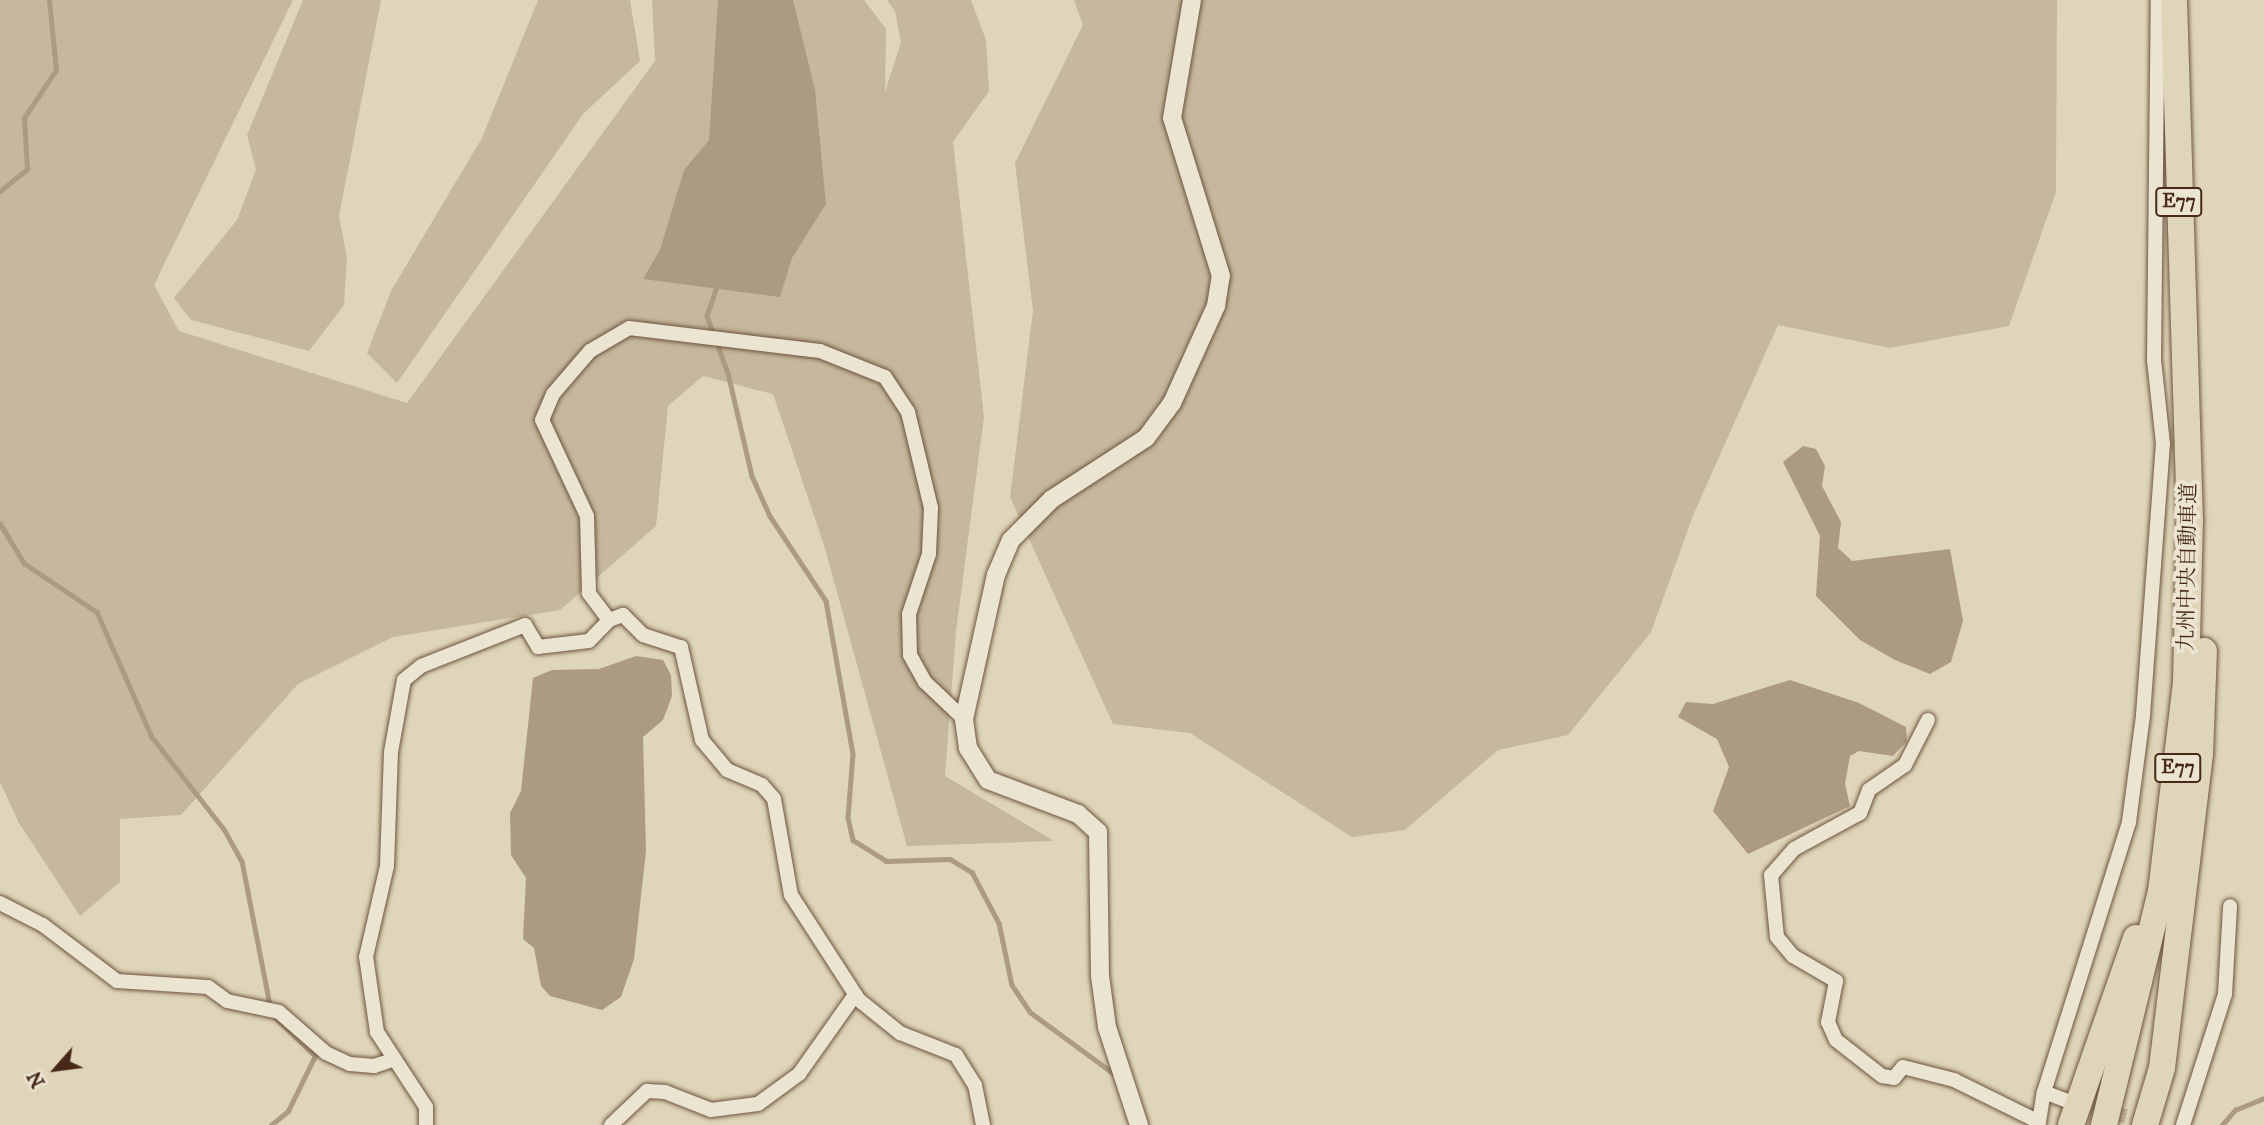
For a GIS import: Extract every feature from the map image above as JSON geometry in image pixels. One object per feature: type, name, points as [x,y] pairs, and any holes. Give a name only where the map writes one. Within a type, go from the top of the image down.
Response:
[{"type":"highway","name":"九州中央自動車道","points":[[2104,1125],[2146,969],[2178,769],[2190,596],[2188,404],[2174,0]]},
{"type":"highway","name":"九州中央自動車道","points":[[2118,1125],[2164,956],[2179,861],[2202,586],[2186,0]]},
{"type":"highway","points":[[2069,1113],[2133,951],[2157,845],[2174,694],[2188,404]]},
{"type":"highway","points":[[2145,1125],[2162,1068],[2200,754],[2202,586]]},
{"type":"street","points":[[1139,1125],[1107,1027],[1100,976],[1098,832],[1078,814],[988,780],[968,747],[964,719],[996,575],[1011,540],[1052,499],[1146,438],[1172,403],[1216,306],[1221,276],[1172,118],[1192,0]]},
{"type":"street","points":[[1928,720],[1906,765],[1869,790],[1860,813],[1794,849],[1771,876],[1777,937],[1793,956],[1836,981],[1828,1021],[1836,1040],[1859,1060],[1894,1078],[1903,1067],[1954,1080],[2039,1124],[2044,1092],[2129,822],[2143,715],[2163,444],[2154,360],[2158,0]]},
{"type":"street","points":[[609,620],[589,593],[587,516],[542,420],[553,394],[590,351],[629,328],[820,351],[886,377],[908,412],[931,508],[929,554],[909,614],[911,655],[925,682],[964,719]]},
{"type":"street","points":[[426,1125],[426,1107],[392,1060],[377,1032],[366,957],[387,866],[391,752],[404,680],[421,666],[525,625],[538,647],[589,641],[609,620],[623,615],[643,635],[681,647],[702,740],[727,770],[762,785],[775,799],[791,895],[855,995],[900,1033],[956,1055],[975,1085],[983,1125]]},
{"type":"street","points":[[0,903],[43,925],[117,981],[208,988],[227,1001],[279,1012],[326,1053],[350,1064],[374,1066],[392,1060]]},
{"type":"street","points":[[2183,1125],[2225,994],[2230,906]]},
{"type":"street","points":[[611,1125],[647,1091],[665,1092],[711,1110],[758,1104],[799,1074],[855,995]]},
{"type":"street","points":[[2044,1092],[2069,1113]]},
{"type":"shaded area","points":[[0,0],[293,0],[154,285],[179,331],[407,403],[655,61],[652,0],[864,0],[886,29],[885,92],[901,42],[895,11],[887,0],[971,0],[986,40],[989,91],[953,142],[984,417],[956,631],[945,776],[1054,841],[907,846],[824,545],[773,394],[703,376],[668,406],[656,526],[560,610],[393,637],[298,684],[181,815],[120,819],[120,882],[80,916],[19,823],[0,782]]},
{"type":"shaded area","points":[[303,0],[381,0],[339,216],[347,258],[344,305],[309,351],[191,320],[174,298],[237,220],[256,170],[247,135]]},
{"type":"shaded area","points":[[538,0],[630,0],[640,61],[583,114],[397,383],[367,353],[391,291],[482,138]]},
{"type":"shaded area","points":[[718,0],[793,0],[815,90],[826,204],[792,258],[780,297],[643,279],[660,250],[684,170],[709,140]]},
{"type":"shaded area","points":[[1074,0],[2057,0],[2056,192],[2009,326],[1890,348],[1778,325],[1694,513],[1651,632],[1568,735],[1498,750],[1405,830],[1352,837],[1190,733],[1113,724],[1010,497],[1033,311],[1015,163],[1083,25]]},
{"type":"shaded area","points":[[1803,446],[1816,449],[1825,466],[1822,486],[1841,522],[1838,548],[1852,561],[1950,549],[1963,621],[1951,662],[1930,674],[1895,660],[1860,640],[1816,596],[1820,536],[1783,462]]},
{"type":"shaded area","points":[[636,656],[663,660],[671,675],[672,696],[663,720],[643,737],[646,851],[634,959],[621,997],[602,1010],[550,996],[541,986],[534,948],[523,939],[526,878],[511,855],[510,813],[521,791],[533,678],[552,670],[599,669]]},
{"type":"shaded area","points":[[1790,680],[1859,703],[1906,727],[1907,741],[1893,756],[1859,751],[1850,756],[1845,784],[1850,806],[1748,854],[1713,811],[1729,767],[1717,739],[1678,717],[1686,702],[1713,704]]},
{"type":"waterway","points":[[0,191],[27,169],[24,118],[56,70],[49,0]]},
{"type":"waterway","points":[[718,284],[707,316],[728,373],[752,476],[770,516],[826,601],[853,754],[848,818],[853,840],[886,861],[950,859],[972,872],[999,923],[1012,985],[1030,1012],[1113,1073]]},
{"type":"waterway","points":[[0,523],[24,563],[97,612],[152,737],[224,829],[242,861],[270,1005]]},
{"type":"waterway","points":[[271,1125],[288,1111],[315,1056],[273,1016]]},
{"type":"waterway","points":[[2222,1125],[2235,1110],[2264,1098]]},
{"type":"tunnel","points":[[2072,1102],[2151,1123]]}]
